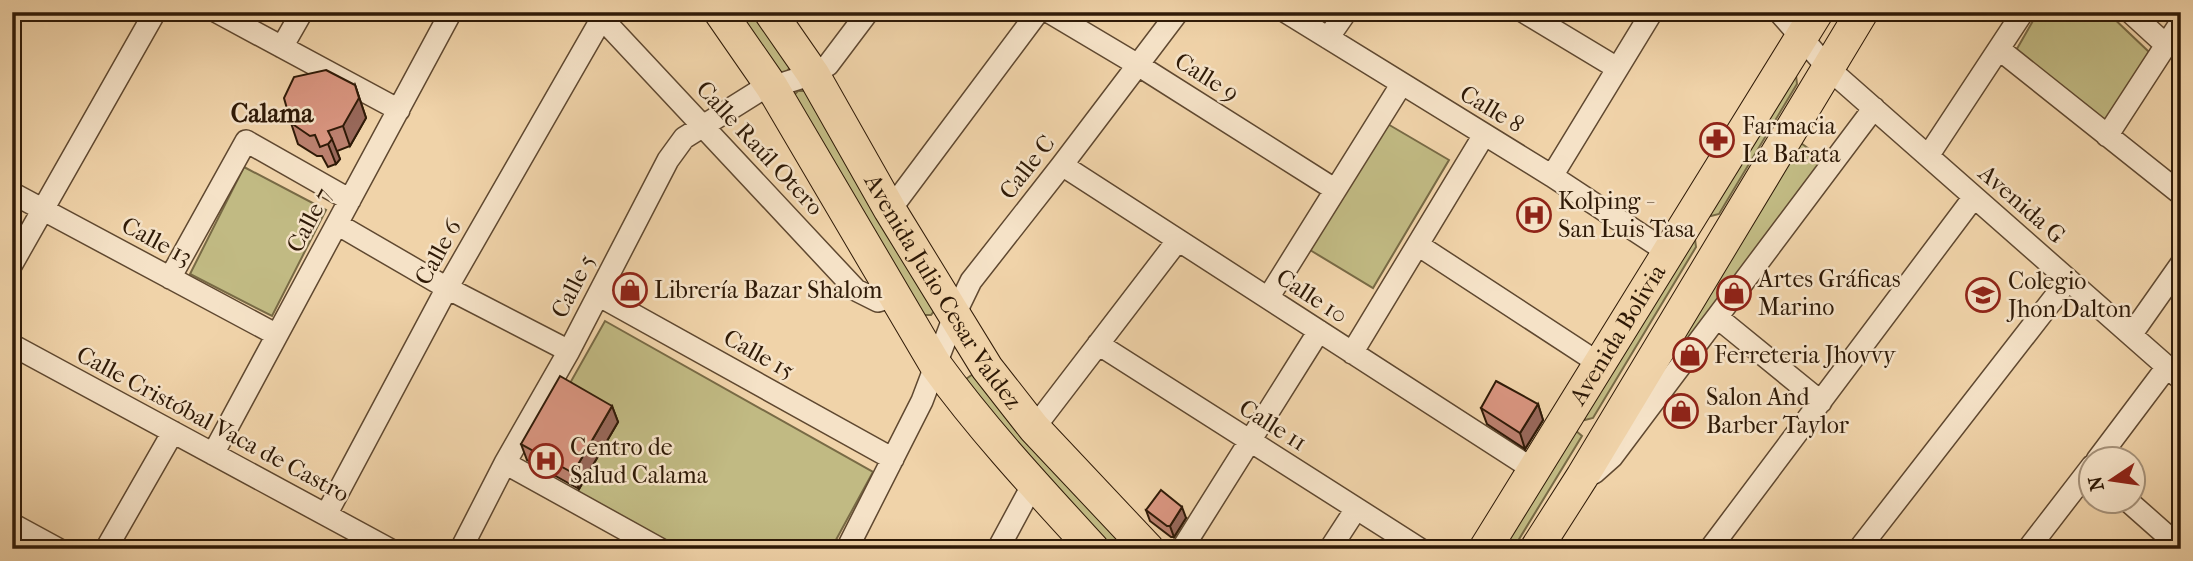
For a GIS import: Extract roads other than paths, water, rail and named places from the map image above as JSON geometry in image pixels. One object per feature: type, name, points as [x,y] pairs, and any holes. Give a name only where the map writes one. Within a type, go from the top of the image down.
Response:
[{"type":"main road","name":"Avenida Julio Cesar Valdez","points":[[720,12],[772,87],[935,364],[964,405],[1093,549]]},
{"type":"main road","name":"Avenida Julio Cesar Valdez","points":[[770,12],[813,74],[890,210],[987,368],[1034,428],[1148,549]]},
{"type":"main road","name":"Avenida Bolivia","points":[[1536,549],[1862,12]]},
{"type":"main road","name":"Avenida Bolivia","points":[[1485,549],[1809,25]]},
{"type":"street","points":[[12,264],[155,12]]},
{"type":"street","points":[[217,12],[398,110]]},
{"type":"street","points":[[282,47],[302,12]]},
{"type":"street","name":"Calle 7","points":[[213,454],[451,12]]},
{"type":"street","points":[[813,74],[828,65],[868,12]]},
{"type":"street","points":[[890,210],[1038,12]]},
{"type":"street","name":"Calle 9","points":[[1049,12],[1334,189]]},
{"type":"street","name":"Calle C","points":[[847,549],[922,401],[955,314],[971,281],[1178,12]]},
{"type":"street","name":"Calle 8","points":[[1286,12],[1552,176],[1669,253]]},
{"type":"street","points":[[1328,38],[1346,12]]},
{"type":"street","points":[[1524,12],[1617,68]]},
{"type":"street","points":[[1552,176],[1652,12]]},
{"type":"street","points":[[1779,12],[1809,25]]},
{"type":"street","points":[[1928,156],[2023,12]]},
{"type":"street","points":[[2130,12],[2166,45]]},
{"type":"street","name":"Calle Raúl Otero","points":[[599,15],[856,290],[878,300],[895,296]]},
{"type":"street","name":"Calle 6","points":[[326,514],[447,288],[599,15]]},
{"type":"street","points":[[2107,136],[2181,22]]},
{"type":"street","name":"Avenida G","points":[[1809,25],[1829,69],[2174,373]]},
{"type":"street","points":[[1999,50],[2181,194]]},
{"type":"street","name":"Calle 5","points":[[461,549],[569,351],[668,160],[684,138],[759,91],[813,74]]},
{"type":"street","points":[[1268,298],[1401,85]]},
{"type":"street","points":[[1582,477],[1599,470],[1612,457],[1874,108]]},
{"type":"street","points":[[1352,353],[1484,135]]},
{"type":"street","points":[[170,278],[246,142],[350,200]]},
{"type":"street","name":"Calle 10","points":[[1062,165],[1534,470]]},
{"type":"street","name":"Calle 13","points":[[12,193],[277,335]]},
{"type":"street","points":[[1716,547],[1974,197]]},
{"type":"street","points":[[337,224],[447,288],[569,351]]},
{"type":"street","points":[[1034,428],[1178,240]]},
{"type":"street","points":[[1418,245],[1600,364]]},
{"type":"street","points":[[2131,335],[2181,264]]},
{"type":"street","points":[[1859,549],[2068,280]]},
{"type":"street","name":"Calle 15","points":[[598,295],[894,459]]},
{"type":"street","points":[[1718,318],[1821,402]]},
{"type":"street","points":[[1182,549],[1319,331]]},
{"type":"street","name":"Calle 11","points":[[1098,344],[1420,549]]},
{"type":"street","name":"Calle Cristóbal Vaca de Castro","points":[[12,345],[389,549]]},
{"type":"street","points":[[2109,446],[2174,373]]},
{"type":"street","points":[[106,549],[173,432]]},
{"type":"street","points":[[505,464],[660,549]]},
{"type":"street","points":[[998,549],[1033,484]]},
{"type":"street","points":[[2028,549],[2078,484]]},
{"type":"street","points":[[1330,549],[1356,509]]},
{"type":"street","points":[[2145,516],[2181,548]]},
{"type":"street","points":[[12,524],[58,549]]},
{"type":"place","name":"Farmacia La Barata","points":[[1717,140]]},
{"type":"place","name":"Kolping - San Luis Tasa","points":[[1534,215]]},
{"type":"place","name":"Librería Bazar Shalom","points":[[630,290]]},
{"type":"place","name":"Artes Gráficas Marino","points":[[1734,293]]},
{"type":"place","name":"Colegio Jhon Dalton","points":[[1983,295]]},
{"type":"place","name":"Ferreteria Jhovvy","points":[[1690,355]]},
{"type":"place","name":"Salon And Barber Taylor","points":[[1681,411]]},
{"type":"place","name":"Centro de Salud Calama","points":[[546,461]]},
{"type":"district","name":"Calama","points":[[272,113]]}]
